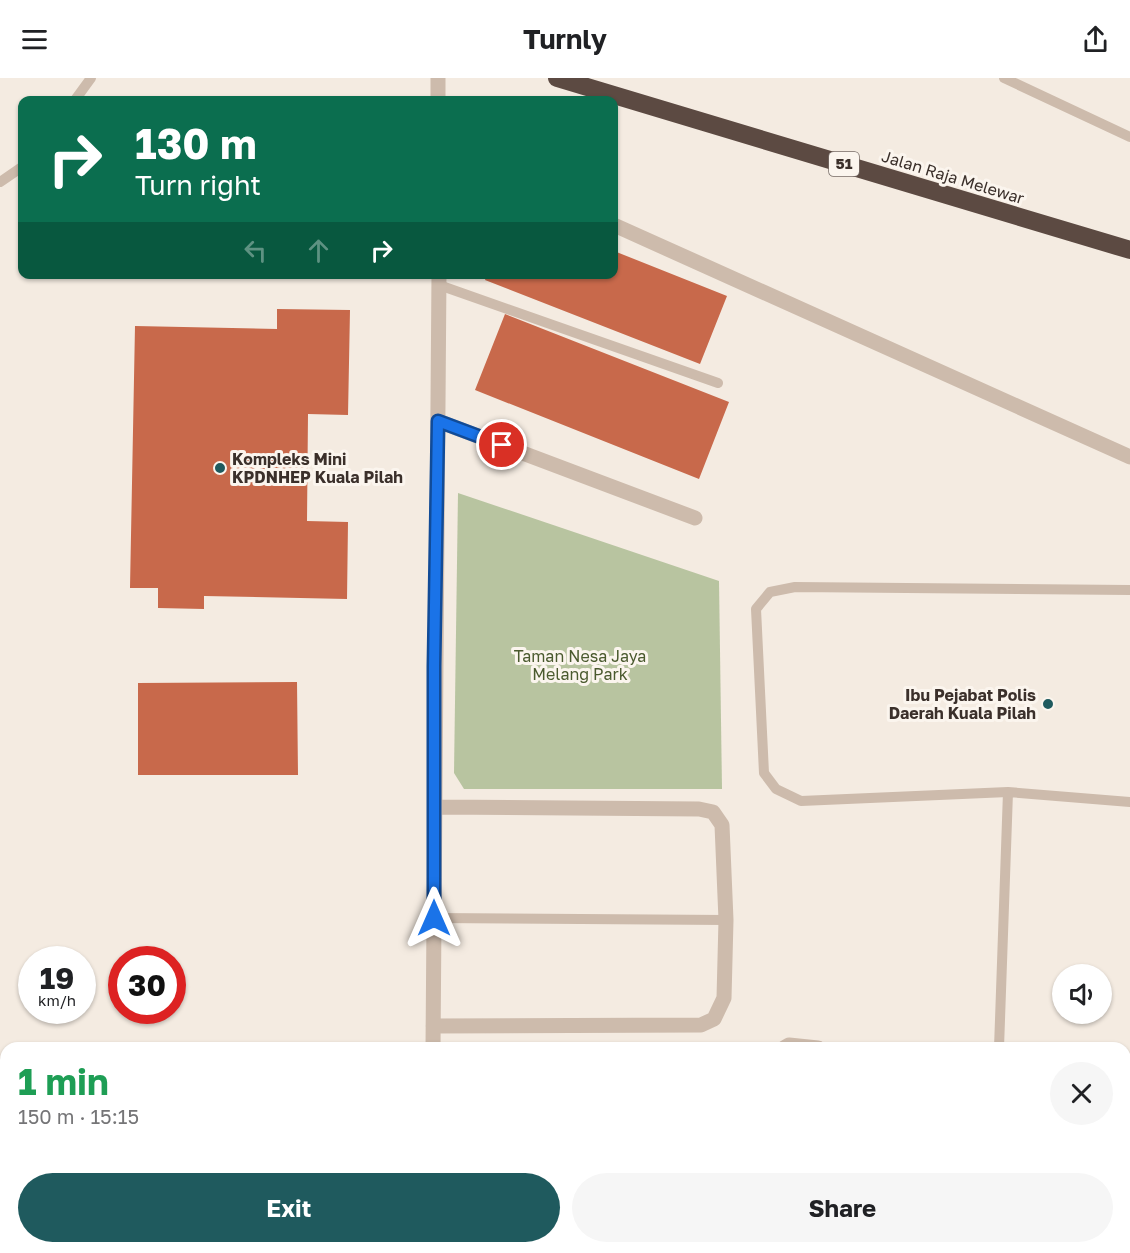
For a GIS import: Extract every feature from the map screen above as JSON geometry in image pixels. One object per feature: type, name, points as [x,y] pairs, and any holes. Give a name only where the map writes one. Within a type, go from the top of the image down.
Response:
[{"type":"highway","name":"Jalan Raja Melewar","points":[[557,78],[617,96]]},
{"type":"highway","name":"Jalan Raja Melewar","points":[[618,96],[1130,250]]},
{"type":"street","points":[[438,78],[438,96]]},
{"type":"street","points":[[618,227],[1130,457]]},
{"type":"street","points":[[433,1042],[439,280]]},
{"type":"street","points":[[438,421],[695,518]]},
{"type":"street","points":[[433,1026],[701,1026],[714,1019],[724,998],[726,920],[722,825],[713,812],[699,809],[435,807]]},
{"type":"lane","points":[[78,96],[91,78]]},
{"type":"lane","points":[[1004,78],[1130,137]]},
{"type":"lane","points":[[0,182],[18,169]]},
{"type":"lane","points":[[439,280],[718,383]]},
{"type":"lane","points":[[1130,590],[795,587],[770,592],[756,609],[764,773],[776,789],[801,801],[1008,792],[1130,802]]},
{"type":"lane","points":[[999,1042],[1008,792]]},
{"type":"lane","points":[[434,918],[726,920]]},
{"type":"green space","name":"Taman Nesa Jaya Melang Park","points":[[458,493],[719,581],[722,789],[464,789],[454,773]]},
{"type":"building","points":[[618,253],[727,296],[700,364],[485,280],[618,279]]},
{"type":"building","name":"Kompleks Mini KPDNHEP Kuala Pilah","points":[[277,309],[350,310],[348,415],[308,414],[307,521],[348,522],[347,599],[204,596],[204,609],[158,608],[158,588],[130,588],[135,326],[277,329]]},
{"type":"building","points":[[505,314],[729,402],[699,479],[475,390]]},
{"type":"building","points":[[297,682],[298,775],[138,775],[138,683]]},
{"type":"place","name":"Kompleks Mini KPDNHEP Kuala Pilah","points":[[220,468]]},
{"type":"place","name":"Ibu Pejabat Polis Daerah Kuala Pilah","points":[[1048,704]]},
{"type":"route","points":[[434,918],[434,666],[438,421],[502,445]]}]
